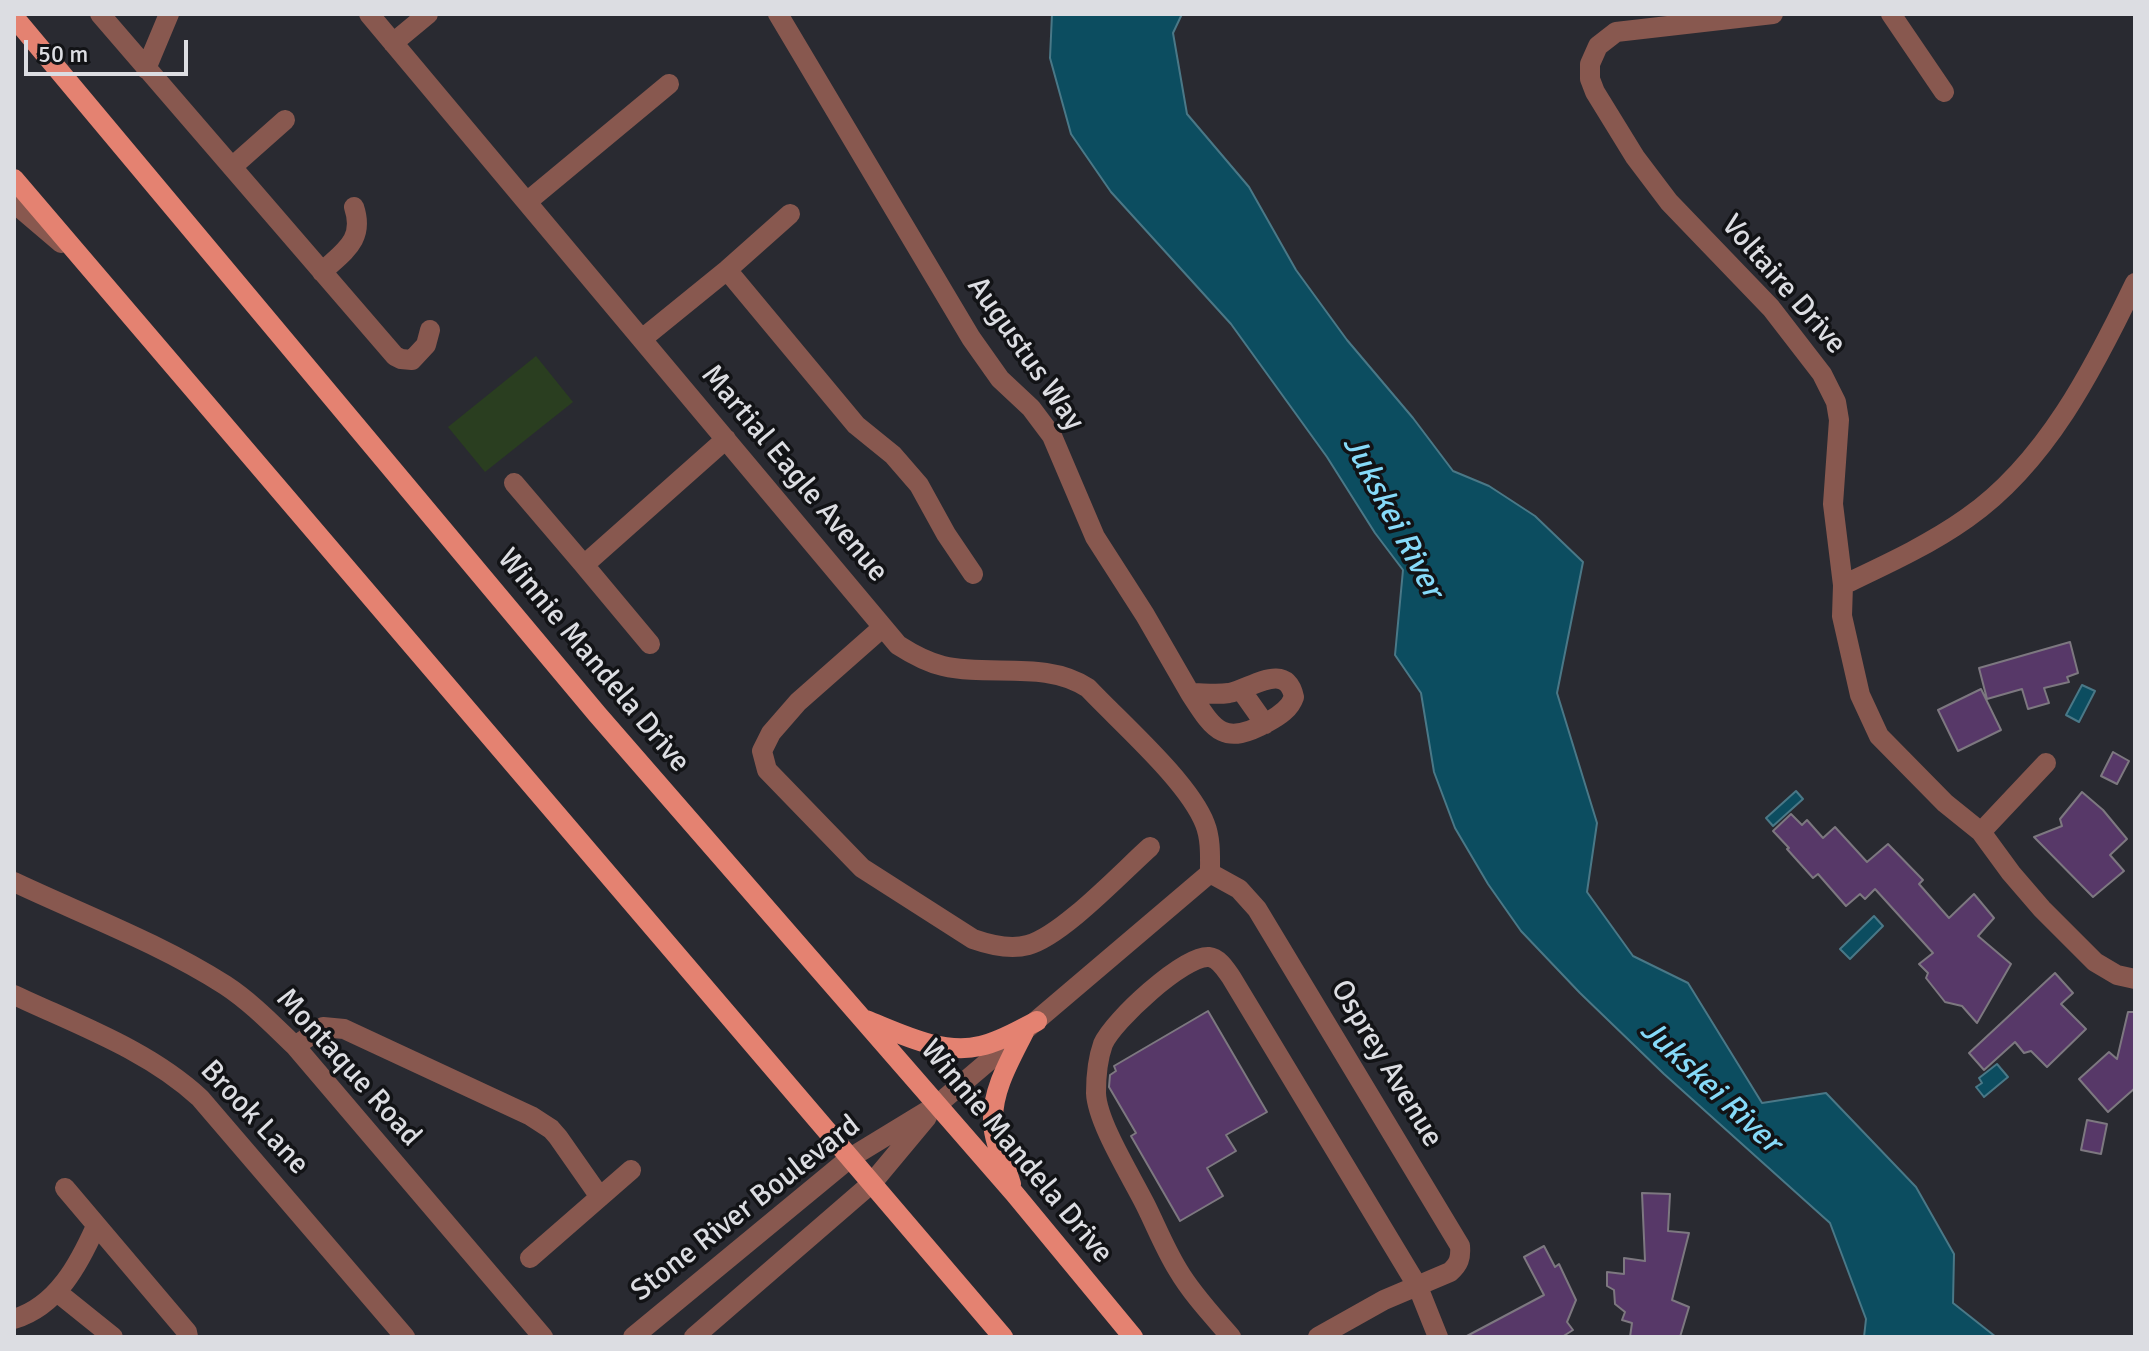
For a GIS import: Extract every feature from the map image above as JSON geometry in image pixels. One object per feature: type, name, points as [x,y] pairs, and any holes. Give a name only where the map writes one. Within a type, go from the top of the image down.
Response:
[{"type":"main road","name":"Winnie Mandela Drive","points":[[14,17],[597,714],[1014,1193],[1133,1337]]},
{"type":"main road","points":[[14,179],[1003,1337]]},
{"type":"main road","points":[[862,1018],[925,1042],[951,1048],[977,1047],[1031,1027]]},
{"type":"main road","points":[[1014,1193],[996,1137],[994,1110],[999,1085],[1031,1027]]},
{"type":"street","points":[[100,14],[387,348],[401,359],[412,360],[426,345],[430,330]]},
{"type":"street","points":[[146,69],[169,14]]},
{"type":"street","name":"Martial Eagle Avenue","points":[[369,14],[898,645],[917,657],[944,666],[1052,673],[1075,679],[1088,688],[1189,795],[1206,826],[1210,873]]},
{"type":"street","points":[[393,43],[428,14]]},
{"type":"street","name":"Augustus Way","points":[[778,14],[971,338],[1000,379],[1031,408],[1052,436],[1095,537],[1145,615],[1190,693],[1209,723],[1227,735],[1238,735],[1265,724],[1287,710],[1293,702],[1294,692],[1284,680],[1275,677],[1226,694],[1190,693]]},
{"type":"street","name":"Voltaire Drive","points":[[1773,14],[1616,32],[1598,46],[1590,64],[1590,79],[1635,157],[1669,202],[1771,308],[1800,343],[1836,402],[1839,420],[1833,504],[1843,585],[1842,616],[1860,695],[1879,736],[1945,803],[1981,832],[2042,909],[2095,962],[2117,975],[2135,979]]},
{"type":"street","points":[[1891,14],[1944,92]]},
{"type":"street","points":[[528,201],[669,84]]},
{"type":"street","points":[[232,167],[285,120]]},
{"type":"street","points":[[14,203],[91,269]]},
{"type":"street","points":[[322,272],[355,238],[359,229],[354,207]]},
{"type":"street","points":[[642,339],[790,214]]},
{"type":"street","points":[[727,270],[856,425],[893,455],[919,485],[973,574]]},
{"type":"street","points":[[1843,585],[1886,565],[1968,518],[2015,475],[2052,431],[2096,358],[2135,283]]},
{"type":"street","points":[[584,565],[726,439]]},
{"type":"street","points":[[514,483],[650,644]]},
{"type":"street","points":[[883,627],[798,702],[771,733],[762,751],[767,770],[862,868],[973,939],[988,944],[1026,946],[1055,932],[1150,847]]},
{"type":"street","points":[[1241,690],[1265,724]]},
{"type":"street","points":[[1981,832],[2046,763]]},
{"type":"street","points":[[937,1105],[1210,873]]},
{"type":"street","name":"Osprey Avenue","points":[[1210,873],[1239,889],[1257,909],[1457,1237],[1461,1256],[1457,1265],[1441,1277],[1418,1287]]},
{"type":"street","name":"Montaque Road","points":[[14,882],[181,960],[227,987],[257,1010],[295,1046],[543,1337]]},
{"type":"street","points":[[1231,1337],[1178,1271],[1110,1135],[1097,1102],[1096,1090],[1100,1054],[1109,1034],[1140,1000],[1195,960],[1208,957],[1215,958],[1231,977],[1418,1287],[1438,1337]]},
{"type":"street","name":"Brook Lane","points":[[14,995],[145,1057],[177,1077],[200,1098],[405,1337]]},
{"type":"street","points":[[295,1046],[323,1027],[344,1029],[531,1116],[558,1137],[600,1197]]},
{"type":"street","name":"Stone River Boulevard","points":[[633,1337],[850,1158],[937,1105]]},
{"type":"street","name":"Stone River Boulevard","points":[[694,1337],[872,1183],[937,1105]]},
{"type":"street","points":[[530,1258],[631,1170]]},
{"type":"street","points":[[65,1188],[187,1332],[188,1337]]},
{"type":"street","points":[[14,1319],[40,1307],[57,1292],[87,1246],[96,1226]]},
{"type":"street","points":[[1318,1337],[1384,1300],[1418,1287]]},
{"type":"street","points":[[57,1292],[113,1337]]},
{"type":"green space","points":[[536,356],[573,402],[485,472],[448,427]]},
{"type":"water","name":"Jukskei River","points":[[1052,14],[1182,14],[1173,33],[1187,114],[1249,187],[1296,270],[1347,340],[1453,471],[1489,486],[1535,516],[1583,562],[1557,693],[1597,823],[1587,892],[1633,956],[1688,983],[1762,1103],[1826,1093],[1916,1187],[1954,1254],[1953,1303],[1996,1337],[1864,1337],[1866,1319],[1830,1223],[1664,1074],[1521,931],[1488,884],[1455,828],[1434,772],[1421,693],[1395,655],[1403,570],[1375,533],[1327,457],[1231,324],[1111,192],[1071,134],[1050,58]]},
{"type":"water","points":[[2082,685],[2095,691],[2079,722],[2066,715]]},
{"type":"water","points":[[1796,791],[1803,799],[1773,826],[1766,818]]},
{"type":"water","points":[[1874,916],[1883,926],[1850,959],[1840,949]]},
{"type":"water","points":[[1997,1064],[2008,1077],[1984,1097],[1976,1087],[1982,1083],[1979,1078]]},
{"type":"building","points":[[2070,642],[2078,673],[2067,677],[2069,682],[2044,688],[2049,703],[2028,709],[2022,689],[1987,699],[1979,668]]},
{"type":"building","points":[[1981,689],[2001,730],[1958,751],[1938,710]]},
{"type":"building","points":[[2113,752],[2129,761],[2117,784],[2101,776]]},
{"type":"building","points":[[2082,792],[2103,810],[2127,839],[2110,855],[2124,871],[2093,897],[2034,837],[2062,826],[2060,819]]},
{"type":"building","points":[[1791,814],[1802,825],[1807,820],[1823,838],[1835,827],[1867,862],[1888,844],[1923,880],[1919,884],[1949,918],[1974,894],[1994,918],[1978,936],[2011,964],[1977,1023],[1962,1006],[1945,1002],[1926,978],[1928,973],[1919,964],[1933,953],[1875,889],[1865,899],[1860,894],[1846,906],[1818,874],[1813,878],[1787,849],[1773,831]]},
{"type":"building","points":[[2055,973],[2073,993],[2061,1004],[2086,1029],[2047,1067],[2031,1051],[2024,1053],[2015,1042],[1984,1070],[1969,1053]]},
{"type":"building","points":[[1208,1011],[1267,1112],[1226,1135],[1236,1151],[1207,1168],[1223,1196],[1180,1221],[1131,1136],[1136,1133],[1109,1087],[1110,1075],[1116,1071],[1114,1066]]},
{"type":"building","points":[[2128,1012],[2135,1012],[2135,1088],[2108,1112],[2079,1079],[2109,1052],[2117,1059]]},
{"type":"building","points":[[2087,1120],[2107,1124],[2101,1154],[2081,1150]]},
{"type":"building","points":[[1642,1193],[1670,1194],[1668,1231],[1689,1233],[1672,1300],[1689,1307],[1680,1337],[1630,1337],[1632,1323],[1622,1320],[1625,1312],[1615,1304],[1614,1290],[1607,1286],[1607,1272],[1624,1274],[1624,1258],[1645,1261]]},
{"type":"building","points":[[1544,1246],[1555,1267],[1559,1264],[1576,1300],[1567,1322],[1573,1330],[1562,1337],[1465,1337],[1544,1295],[1524,1257]]}]
